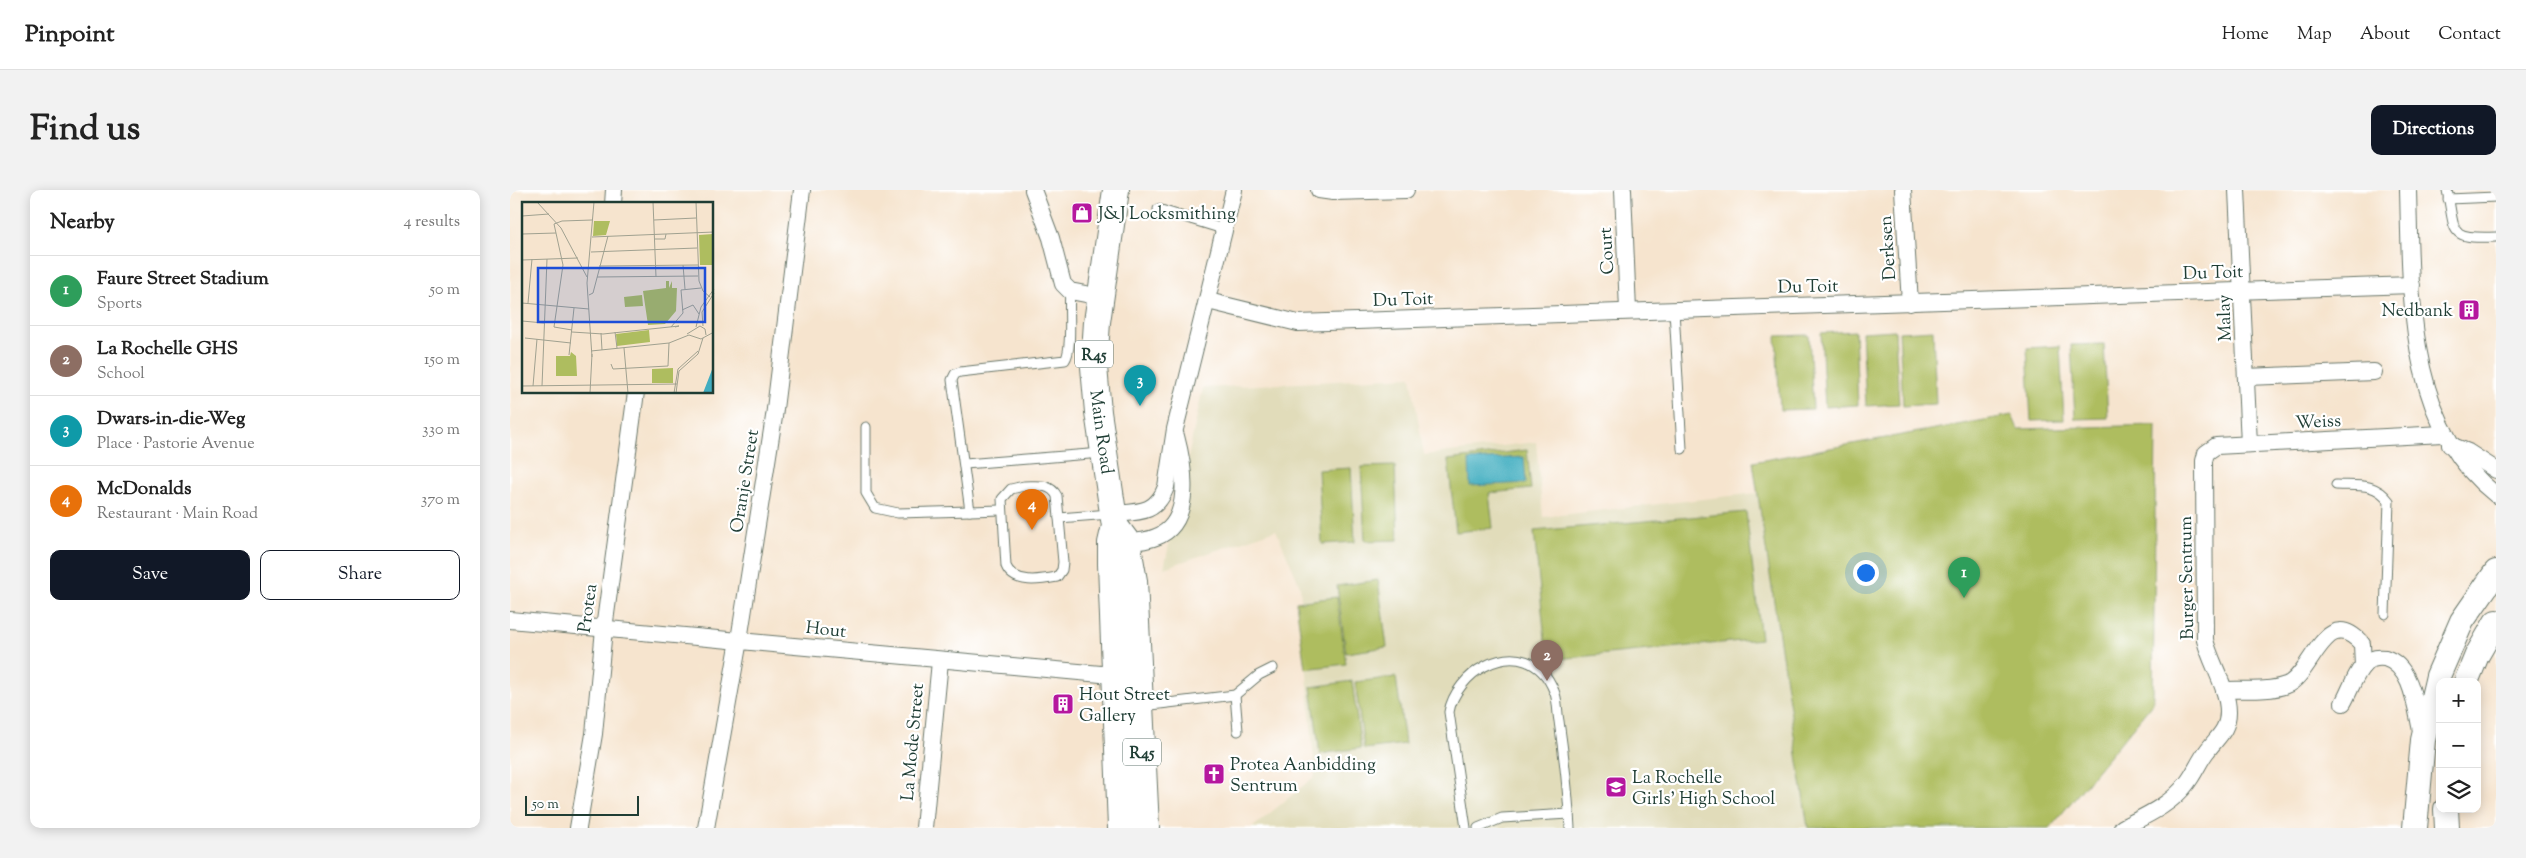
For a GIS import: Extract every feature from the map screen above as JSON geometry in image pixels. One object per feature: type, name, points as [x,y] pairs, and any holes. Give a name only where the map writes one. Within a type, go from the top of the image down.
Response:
[{"type":"main road","name":"Main Road","points":[[1116,190],[1101,297],[1094,367],[1104,453],[1116,531],[1134,581],[1127,676],[1122,828]]},
{"type":"main road","name":"Main Road","points":[[1127,676],[1140,706],[1146,828]]},
{"type":"street","name":"Oranje Street","points":[[706,828],[717,777],[740,640],[774,417],[801,211],[802,190]]},
{"type":"street","points":[[801,211],[814,190]]},
{"type":"street","points":[[1033,190],[1051,238],[1060,280],[1070,291],[1101,297]]},
{"type":"street","points":[[1116,531],[1162,499],[1167,481],[1174,429],[1226,230],[1234,190]]},
{"type":"street","points":[[1319,190],[1333,192],[1406,190]]},
{"type":"street","name":"Court","points":[[1623,190],[1628,311]]},
{"type":"street","name":"Derksen","points":[[1903,190],[1910,303]]},
{"type":"street","name":"Malay","points":[[2237,190],[2249,444]]},
{"type":"street","points":[[2408,190],[2412,285],[2420,359],[2447,439],[2472,475],[2496,495]]},
{"type":"street","name":"Du Toit","points":[[1208,301],[1298,323],[2412,285]]},
{"type":"street","points":[[2246,377],[2374,372]]},
{"type":"street","name":"Protea","points":[[578,828],[594,734],[604,629],[636,394]]},
{"type":"street","points":[[1116,531],[1158,537],[1169,530],[1175,522],[1183,492],[1183,472],[1174,429]]},
{"type":"street","points":[[2447,439],[2496,470]]},
{"type":"street","name":"Weiss","points":[[2204,461],[2206,453],[2216,446],[2447,439]]},
{"type":"street","name":"Burger Sentrum","points":[[2122,828],[2160,808],[2186,785],[2206,751],[2227,726],[2228,711],[2224,690],[2210,659],[2205,640],[2204,461]]},
{"type":"street","points":[[2415,828],[2423,740],[2433,694],[2449,649],[2462,621],[2496,572]]},
{"type":"street","name":"Hout","points":[[510,620],[740,640],[940,661],[1127,676]]},
{"type":"street","points":[[2468,678],[2477,655],[2496,622]]},
{"type":"street","points":[[2224,690],[2286,685],[2302,674],[2323,639],[2339,632],[2350,634],[2396,663],[2408,681],[2423,740]]},
{"type":"street","points":[[2357,639],[2363,651],[2363,666]]},
{"type":"street","points":[[2343,703],[2363,666],[2375,658],[2381,657],[2396,663]]},
{"type":"street","name":"La Mode Street","points":[[924,828],[940,661]]},
{"type":"street","points":[[2446,813],[2447,828]]},
{"type":"lane","points":[[2496,197],[2448,194],[2455,231],[2469,238],[2496,237]]},
{"type":"lane","points":[[1158,209],[1226,230]]},
{"type":"lane","points":[[970,511],[953,376],[960,372],[1065,360],[1068,351],[1070,291]]},
{"type":"lane","points":[[1674,310],[1682,449]]},
{"type":"lane","points":[[866,427],[866,493],[876,508],[898,513],[1001,510]]},
{"type":"lane","points":[[965,464],[1104,453]]},
{"type":"lane","points":[[2336,485],[2374,487],[2382,491],[2389,501],[2385,614]]},
{"type":"lane","points":[[1024,486],[1048,486],[1053,489],[1057,496],[1063,562],[1060,573],[1050,578],[1024,580],[1015,577],[1008,571],[1001,510],[1002,499],[1011,489],[1024,486]]},
{"type":"lane","points":[[1059,518],[1116,531]]},
{"type":"lane","points":[[1466,828],[1449,712],[1451,702],[1458,690],[1479,669],[1500,658],[1516,658],[1531,663],[1543,673],[1554,691],[1564,755],[1570,828]]},
{"type":"lane","points":[[1140,706],[1235,696],[1259,674],[1273,668]]},
{"type":"lane","points":[[1235,696],[1238,731]]},
{"type":"lane","points":[[1478,828],[1502,818],[1569,814]]},
{"type":"lane","points":[[1502,818],[1503,828]]},
{"type":"shaded area","points":[[1411,377],[1424,455],[1536,442],[1543,517],[1757,493],[1808,828],[1252,828],[1315,776],[1300,586],[1276,530],[1164,568],[1203,388]]},
{"type":"green space","points":[[1895,330],[1899,404],[1866,406],[1862,332]]},
{"type":"green space","points":[[1933,330],[1936,404],[1903,406],[1899,332]]},
{"type":"green space","points":[[1855,331],[1858,405],[1825,407],[1821,333]]},
{"type":"green space","points":[[1809,335],[1813,409],[1780,410],[1776,336]]},
{"type":"green space","points":[[2104,344],[2108,418],[2075,419],[2071,345]]},
{"type":"green space","points":[[2060,346],[2064,420],[2031,421],[2027,348]]},
{"type":"green space","points":[[2012,415],[2018,429],[2156,425],[2153,703],[2050,828],[1808,828],[1753,462]]},
{"type":"green space","points":[[1527,450],[1531,489],[1489,493],[1493,528],[1456,532],[1448,460]]},
{"type":"green space","points":[[1395,466],[1398,540],[1365,541],[1361,467]]},
{"type":"green space","points":[[1351,468],[1355,542],[1322,544],[1318,470]]},
{"type":"green space","points":[[1746,512],[1761,639],[1547,660],[1534,531]]},
{"type":"green space","points":[[1378,580],[1387,647],[1346,653],[1337,586]]},
{"type":"green space","points":[[1337,597],[1346,664],[1305,669],[1296,602]]},
{"type":"green space","points":[[1396,677],[1405,744],[1364,749],[1355,682]]},
{"type":"green space","points":[[1352,681],[1361,748],[1320,754],[1311,687]]},
{"type":"water","points":[[1524,457],[1526,483],[1470,486],[1469,460]]},
{"type":"place","name":"J&J Locksmithing","points":[[1082,213]]},
{"type":"place","name":"Nedbank","points":[[2469,310]]},
{"type":"place","name":"Dwars-in-die-Weg","points":[[1140,406]]},
{"type":"place","name":"McDonalds","points":[[1032,530]]},
{"type":"place","name":"Faure Street Stadium","points":[[1964,598]]},
{"type":"place","name":"La Rochelle GHS","points":[[1547,681]]},
{"type":"place","name":"Hout Street Gallery","points":[[1063,704]]},
{"type":"place","name":"Protea Aanbidding Sentrum","points":[[1214,774]]},
{"type":"place","name":"La Rochelle Girls' High School","points":[[1616,787]]}]
